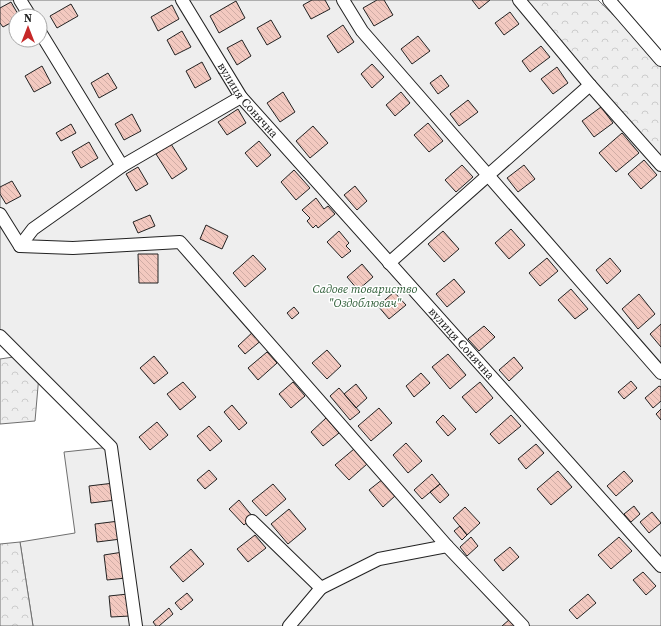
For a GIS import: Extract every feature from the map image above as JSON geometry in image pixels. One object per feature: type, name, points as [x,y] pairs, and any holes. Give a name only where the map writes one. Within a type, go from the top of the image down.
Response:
[{"type":"street","name":"вулиця Сонячна","points":[[182,0],[241,97],[661,566]]},
{"type":"street","points":[[342,0],[362,31],[661,373]]},
{"type":"street","points":[[519,0],[590,85],[661,165]]},
{"type":"street","points":[[609,0],[661,60]]},
{"type":"street","points":[[48,45],[122,166]]},
{"type":"street","points":[[389,263],[590,85]]},
{"type":"street","points":[[20,246],[33,229],[122,166],[241,97]]},
{"type":"street","points":[[0,214],[20,246]]},
{"type":"street","points":[[20,246],[73,248],[180,242],[447,546],[523,626]]},
{"type":"street","points":[[0,336],[111,447],[136,626]]},
{"type":"street","points":[[252,521],[321,588]]},
{"type":"street","points":[[289,626],[321,588],[380,559],[447,546]]},
{"type":"green space","name":"Садове товариство \"Оздоблювач\"","points":[[0,0],[519,0],[661,165],[661,626],[33,626],[20,542],[75,533],[64,452],[111,447],[0,340]]},
{"type":"green space","points":[[519,0],[598,0],[661,61],[661,165]]},
{"type":"green space","points":[[20,356],[39,375],[35,421],[0,424],[0,359]]},
{"type":"green space","points":[[20,542],[33,626],[0,626],[0,544]]},
{"type":"building","points":[[312,0],[325,0],[330,9],[311,19],[303,5]]},
{"type":"building","points":[[377,0],[384,0],[393,15],[374,26],[363,8]]},
{"type":"building","points":[[472,0],[490,0],[479,9]]},
{"type":"building","points":[[236,1],[245,18],[219,33],[210,16]]},
{"type":"building","points":[[11,2],[14,8],[8,8],[8,24],[3,27],[0,23],[0,8]]},
{"type":"building","points":[[71,4],[78,16],[57,28],[50,16]]},
{"type":"building","points":[[172,5],[179,19],[158,31],[151,17]]},
{"type":"building","points":[[510,12],[519,24],[504,35],[495,23]]},
{"type":"building","points":[[271,20],[281,37],[267,45],[257,28]]},
{"type":"building","points":[[343,25],[354,42],[338,53],[327,36]]},
{"type":"building","points":[[182,31],[191,47],[175,55],[167,40]]},
{"type":"building","points":[[418,36],[430,51],[412,64],[401,49]]},
{"type":"building","points":[[242,40],[251,56],[237,65],[227,48]]},
{"type":"building","points":[[541,46],[550,57],[530,72],[522,61]]},
{"type":"building","points":[[202,62],[211,79],[195,88],[186,71]]},
{"type":"building","points":[[372,64],[384,77],[372,88],[361,74]]},
{"type":"building","points":[[42,66],[51,83],[34,92],[25,76]]},
{"type":"building","points":[[557,67],[568,83],[553,94],[541,79]]},
{"type":"building","points":[[108,73],[117,88],[99,98],[91,83]]},
{"type":"building","points":[[441,75],[449,86],[438,94],[430,83]]},
{"type":"building","points":[[283,92],[295,112],[280,122],[267,103]]},
{"type":"building","points":[[401,92],[410,103],[395,116],[386,105]]},
{"type":"building","points":[[468,100],[478,112],[459,126],[450,114]]},
{"type":"building","points":[[601,107],[613,123],[594,137],[582,121]]},
{"type":"building","points":[[238,109],[246,123],[227,135],[218,122]]},
{"type":"building","points":[[132,114],[141,131],[124,140],[115,124]]},
{"type":"building","points":[[428,123],[443,141],[429,152],[414,135]]},
{"type":"building","points":[[71,124],[76,133],[61,141],[56,133]]},
{"type":"building","points":[[313,126],[328,143],[310,158],[296,141]]},
{"type":"building","points":[[622,133],[639,153],[616,172],[599,153]]},
{"type":"building","points":[[259,141],[271,155],[257,167],[245,153]]},
{"type":"building","points":[[89,142],[98,158],[81,168],[72,152]]},
{"type":"building","points":[[171,144],[187,169],[172,179],[156,154]]},
{"type":"building","points":[[644,160],[657,175],[641,189],[628,174]]},
{"type":"building","points":[[462,165],[473,177],[456,192],[445,180]]},
{"type":"building","points":[[524,165],[535,179],[518,192],[507,178]]},
{"type":"building","points":[[138,167],[148,184],[136,191],[126,174]]},
{"type":"building","points":[[294,170],[310,188],[296,200],[281,182]]},
{"type":"building","points":[[12,181],[21,196],[6,204],[0,194],[0,187]]},
{"type":"building","points":[[355,186],[367,201],[357,210],[344,195]]},
{"type":"building","points":[[316,198],[324,209],[328,206],[335,214],[318,228],[316,225],[313,228],[307,221],[310,218],[302,210]]},
{"type":"building","points":[[150,215],[155,226],[138,233],[133,222]]},
{"type":"building","points":[[206,225],[228,236],[222,249],[200,239]]},
{"type":"building","points":[[511,229],[525,245],[509,259],[495,243]]},
{"type":"building","points":[[339,231],[349,243],[346,246],[351,251],[342,258],[327,242]]},
{"type":"building","points":[[443,231],[459,249],[444,262],[428,244]]},
{"type":"building","points":[[138,254],[158,254],[158,283],[139,283]]},
{"type":"building","points":[[253,255],[266,269],[245,287],[233,273]]},
{"type":"building","points":[[547,258],[558,271],[540,286],[529,273]]},
{"type":"building","points":[[610,258],[621,271],[607,284],[596,270]]},
{"type":"building","points":[[362,264],[373,277],[358,290],[347,277]]},
{"type":"building","points":[[454,279],[465,292],[447,307],[436,294]]},
{"type":"building","points":[[571,289],[588,309],[575,319],[558,300]]},
{"type":"building","points":[[394,292],[406,305],[389,319],[378,306]]},
{"type":"building","points":[[639,294],[655,314],[638,329],[622,309]]},
{"type":"building","points":[[294,307],[299,313],[292,319],[287,313]]},
{"type":"building","points":[[661,324],[661,347],[650,334]]},
{"type":"building","points":[[484,326],[495,337],[479,351],[468,339]]},
{"type":"building","points":[[255,330],[263,339],[245,354],[238,346]]},
{"type":"building","points":[[327,350],[341,366],[327,379],[312,363]]},
{"type":"building","points":[[267,352],[277,363],[258,380],[248,368]]},
{"type":"building","points":[[448,354],[466,375],[450,389],[432,367]]},
{"type":"building","points":[[154,356],[168,373],[154,384],[140,368]]},
{"type":"building","points":[[514,357],[523,368],[509,381],[499,370]]},
{"type":"building","points":[[421,373],[430,383],[414,397],[406,386]]},
{"type":"building","points":[[631,381],[637,388],[624,399],[618,392]]},
{"type":"building","points":[[183,382],[196,397],[180,410],[167,394]]},
{"type":"building","points":[[293,382],[305,396],[291,408],[279,394]]},
{"type":"building","points":[[480,382],[493,398],[476,413],[462,397]]},
{"type":"building","points":[[356,384],[367,398],[356,408],[344,394]]},
{"type":"building","points":[[659,386],[661,387],[661,401],[653,408],[645,398]]},
{"type":"building","points":[[339,388],[360,412],[350,420],[330,396]]},
{"type":"building","points":[[232,405],[247,423],[239,430],[224,412]]},
{"type":"building","points":[[379,408],[392,423],[371,441],[358,426]]},
{"type":"building","points":[[661,409],[661,420],[656,414]]},
{"type":"building","points":[[443,415],[456,429],[448,436],[436,422]]},
{"type":"building","points":[[511,415],[521,426],[499,444],[490,434]]},
{"type":"building","points":[[326,418],[339,433],[323,446],[311,432]]},
{"type":"building","points":[[157,422],[168,435],[150,450],[139,437]]},
{"type":"building","points":[[209,426],[222,441],[210,451],[197,436]]},
{"type":"building","points":[[406,443],[422,461],[408,473],[393,455]]},
{"type":"building","points":[[536,444],[544,453],[526,469],[518,459]]},
{"type":"building","points":[[354,449],[367,464],[349,480],[335,465]]},
{"type":"building","points":[[209,470],[217,479],[205,489],[197,480]]},
{"type":"building","points":[[558,471],[572,487],[551,505],[537,489]]},
{"type":"building","points":[[624,471],[633,481],[616,496],[607,486]]},
{"type":"building","points":[[432,474],[440,484],[422,499],[414,490]]},
{"type":"building","points":[[383,479],[396,495],[383,507],[369,490]]},
{"type":"building","points":[[114,483],[116,500],[91,503],[89,486]]},
{"type":"building","points":[[273,484],[286,499],[266,516],[252,501]]},
{"type":"building","points":[[440,484],[449,495],[440,503],[430,492]]},
{"type":"building","points":[[239,500],[253,517],[244,525],[229,509]]},
{"type":"building","points":[[634,506],[640,514],[631,522],[624,514]]},
{"type":"building","points":[[465,507],[480,523],[467,535],[453,518]]},
{"type":"building","points":[[289,509],[306,529],[288,544],[271,524]]},
{"type":"building","points":[[652,512],[661,523],[649,533],[640,522]]},
{"type":"building","points":[[119,521],[121,539],[97,542],[95,524]]},
{"type":"building","points":[[460,526],[467,535],[462,540],[454,531]]},
{"type":"building","points":[[255,535],[266,548],[248,562],[237,549]]},
{"type":"building","points":[[471,537],[478,546],[467,556],[460,547]]},
{"type":"building","points":[[619,537],[632,551],[611,569],[598,555]]},
{"type":"building","points":[[510,547],[519,557],[503,571],[494,560]]},
{"type":"building","points":[[191,549],[204,564],[183,582],[170,567]]},
{"type":"building","points":[[123,552],[126,578],[107,580],[104,555]]},
{"type":"building","points":[[643,572],[656,586],[646,595],[633,580]]},
{"type":"building","points":[[187,593],[193,600],[181,610],[175,603]]},
{"type":"building","points":[[128,594],[130,616],[111,617],[109,596]]},
{"type":"building","points":[[588,594],[596,603],[577,619],[569,610]]},
{"type":"building","points":[[169,608],[173,614],[159,626],[156,626],[153,622]]},
{"type":"building","points":[[510,619],[516,626],[502,626]]}]
